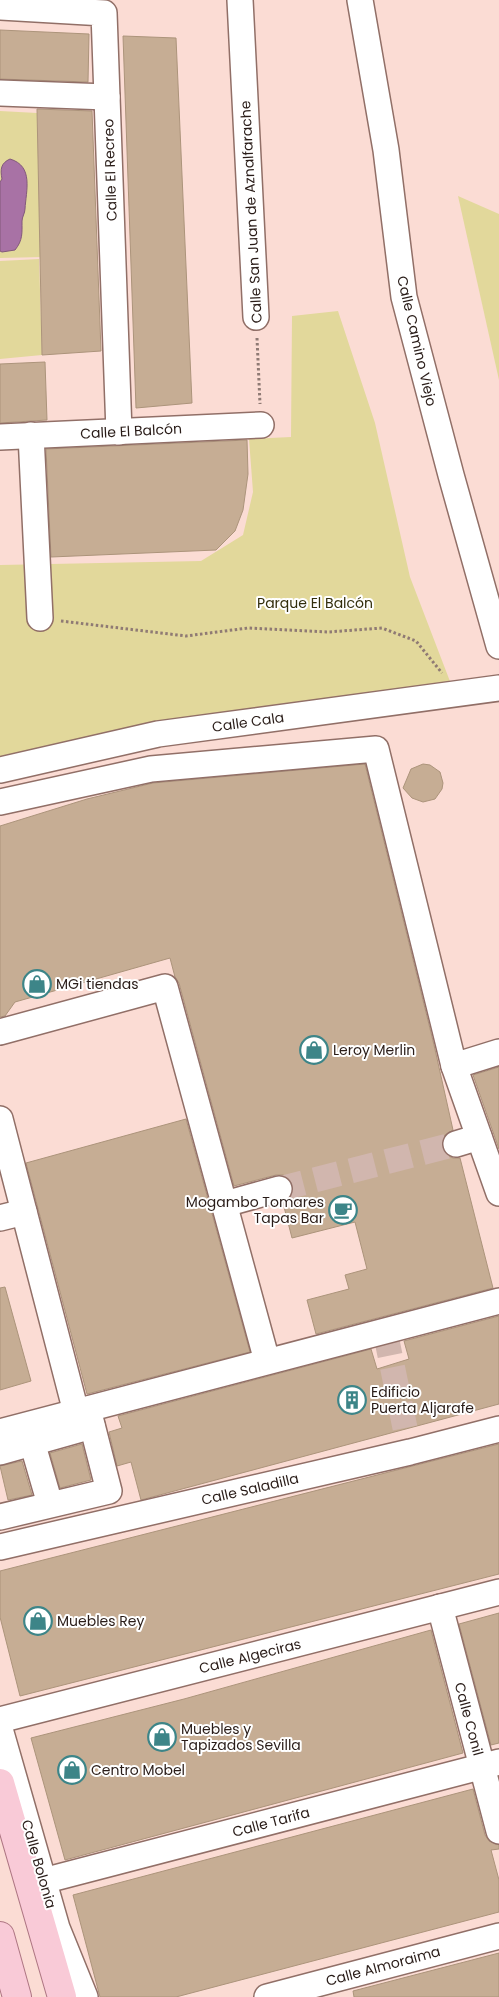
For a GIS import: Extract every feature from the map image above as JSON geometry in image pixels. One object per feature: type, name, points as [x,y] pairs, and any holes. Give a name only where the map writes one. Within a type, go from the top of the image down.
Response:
[{"type":"main road","points":[[0,1783],[62,1997]]},
{"type":"main road","points":[[0,1936],[17,1997]]},
{"type":"street","name":"Calle San Juan de Aznalfarache","points":[[240,0],[256,317]]},
{"type":"street","name":"Calle Camino Viejo","points":[[360,0],[386,150],[404,297],[499,646]]},
{"type":"street","name":"Calle El Recreo","points":[[0,7],[56,5],[104,13],[119,432]]},
{"type":"street","points":[[0,93],[107,97]]},
{"type":"street","name":"Calle El Balcón","points":[[0,437],[261,425]]},
{"type":"street","points":[[32,435],[40,618]]},
{"type":"street","name":"Calle Cala","points":[[0,770],[158,734],[499,688]]},
{"type":"street","points":[[0,802],[151,769],[376,749],[454,1066],[468,1141],[499,1193]]},
{"type":"street","points":[[0,1032],[165,987],[267,1360]]},
{"type":"street","points":[[454,1066],[499,1052]]},
{"type":"street","points":[[0,1517],[109,1491],[2,1135]]},
{"type":"street","points":[[225,1204],[279,1189]]},
{"type":"street","points":[[0,1218],[24,1212]]},
{"type":"street","points":[[0,1432],[85,1416],[267,1360],[499,1301]]},
{"type":"street","points":[[0,1452],[32,1442],[85,1416]]},
{"type":"street","name":"Calle Saladilla","points":[[3,1547],[410,1452],[499,1429]]},
{"type":"street","points":[[32,1442],[50,1504]]},
{"type":"street","name":"Calle Algeciras","points":[[0,1720],[499,1592]]},
{"type":"street","name":"Calle Conil","points":[[440,1607],[490,1764],[499,1831]]},
{"type":"street","name":"Calle Bolonia","points":[[0,1729],[57,1928],[85,1997]]},
{"type":"street","name":"Calle Tarifa","points":[[43,1881],[490,1764]]},
{"type":"street","name":"Calle Almoraima","points":[[267,1997],[499,1936]]},
{"type":"path","name":"Calle San Juan de Aznalfarache","points":[[256,317],[261,425]]},
{"type":"path","points":[[40,618],[186,636],[248,628],[328,632],[382,628],[416,641],[445,677]]},
{"type":"green space","points":[[0,111],[37,113],[43,257],[0,258]]},
{"type":"green space","points":[[458,196],[499,214],[499,380]]},
{"type":"green space","points":[[39,259],[42,355],[0,359],[0,261]]},
{"type":"green space","name":"Parque El Balcón","points":[[338,311],[375,423],[410,577],[451,684],[0,759],[0,565],[201,561],[243,535],[253,492],[249,439],[291,437],[292,316]]},
{"type":"shaded area","points":[[10,159],[18,162],[26,173],[25,210],[22,220],[22,236],[19,243],[15,250],[2,252],[0,251],[0,182],[2,179],[2,167]]},
{"type":"building","points":[[0,30],[89,34],[88,82],[0,79]]},
{"type":"building","points":[[123,36],[176,38],[192,403],[136,408]]},
{"type":"building","points":[[37,109],[92,111],[101,351],[42,355]]},
{"type":"building","points":[[45,362],[47,420],[0,423],[0,364]]},
{"type":"building","points":[[247,440],[248,474],[243,510],[235,531],[216,550],[51,557],[46,449]]},
{"type":"building","name":"Leroy Merlin","points":[[365,764],[453,1130],[445,1135],[442,1141],[442,1148],[447,1155],[453,1158],[460,1158],[493,1288],[316,1334],[307,1300],[349,1289],[345,1275],[367,1269],[355,1222],[292,1238],[283,1203],[290,1199],[293,1192],[293,1185],[289,1178],[283,1175],[276,1175],[234,1186],[179,983],[175,977],[170,958],[15,1002],[5,1016],[0,1017],[0,826],[87,799],[153,783]]},
{"type":"building","points":[[423,764],[430,765],[440,772],[443,783],[442,789],[435,799],[423,802],[412,798],[403,788],[411,769]]},
{"type":"building","points":[[499,1067],[499,1149],[473,1075]]},
{"type":"building","points":[[186,1119],[250,1352],[87,1394],[26,1163]]},
{"type":"building","points":[[5,1287],[31,1381],[0,1390],[0,1288]]},
{"type":"building","name":"Edificio Puerta Aljarafe","points":[[499,1316],[499,1404],[141,1500],[131,1462],[117,1466],[109,1432],[122,1428],[118,1416],[371,1349],[377,1369],[409,1359],[404,1341]]},
{"type":"building","points":[[82,1444],[91,1480],[60,1488],[50,1453]]},
{"type":"building","points":[[499,1444],[499,1574],[20,1696],[0,1617],[0,1571]]},
{"type":"building","points":[[22,1461],[32,1495],[8,1500],[0,1466]]},
{"type":"building","points":[[499,1613],[499,1743],[491,1745],[459,1624]]},
{"type":"building","points":[[431,1630],[463,1753],[65,1860],[31,1738],[184,1699]]},
{"type":"building","points":[[473,1789],[485,1835],[489,1841],[499,1845],[499,1849],[491,1850],[499,1880],[499,1912],[176,1997],[100,1997],[73,1895]]},
{"type":"building","points":[[499,1953],[499,1997],[354,1997],[353,1991]]},
{"type":"tunnel","points":[[279,1189],[456,1144]]},
{"type":"tunnel","points":[[385,1331],[410,1452]]},
{"type":"place","name":"MGi tiendas","points":[[37,984]]},
{"type":"place","name":"Leroy Merlin","points":[[314,1050]]},
{"type":"place","name":"Mogambo Tomares Tapas Bar","points":[[343,1210]]},
{"type":"place","name":"Edificio Puerta Aljarafe","points":[[352,1400]]},
{"type":"place","name":"Muebles Rey","points":[[38,1621]]},
{"type":"place","name":"Muebles y Tapizados Sevilla","points":[[162,1737]]},
{"type":"place","name":"Centro Mobel","points":[[72,1770]]}]
